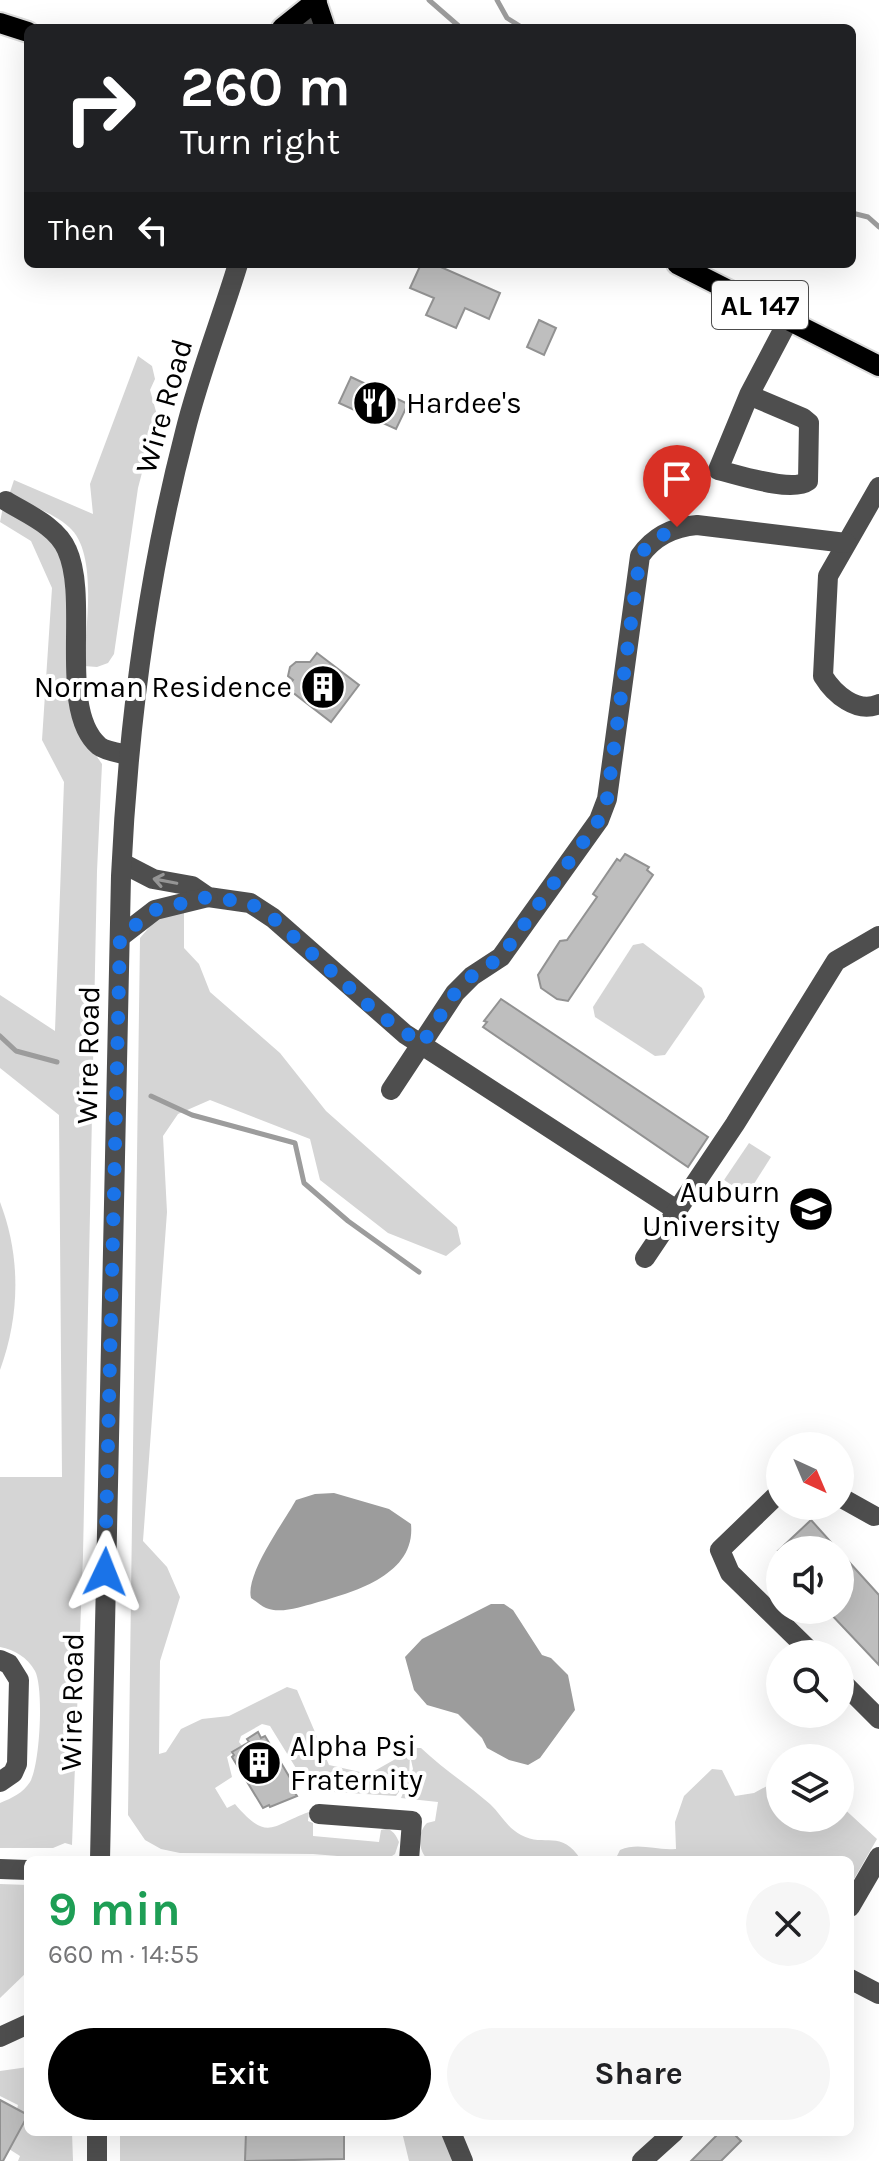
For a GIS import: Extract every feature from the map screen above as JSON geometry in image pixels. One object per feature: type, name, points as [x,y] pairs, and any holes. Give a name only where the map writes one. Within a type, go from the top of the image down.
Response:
[{"type":"main road","points":[[287,24],[316,0],[324,24]]},
{"type":"main road","points":[[0,23],[24,31]]},
{"type":"main road","name":"AL 147","points":[[685,268],[879,366]]},
{"type":"street","points":[[310,24],[316,0]]},
{"type":"street","name":"Wire Road","points":[[100,1856],[120,937],[128,755],[140,650],[160,538],[185,429],[237,268]]},
{"type":"street","points":[[749,395],[809,423],[808,481],[802,485],[789,486],[718,470],[749,395],[789,319]]},
{"type":"street","points":[[879,487],[828,576],[823,676],[829,686],[858,707],[870,708],[879,704]]},
{"type":"street","points":[[6,501],[55,531],[67,550],[74,576],[77,697],[87,730],[100,747],[128,755]]},
{"type":"street","points":[[391,1090],[455,993],[472,976],[501,957],[599,820],[607,799],[640,556],[649,543],[677,527],[697,525],[846,543]]},
{"type":"street","points":[[122,863],[153,879],[192,886],[208,897]]},
{"type":"street","points":[[120,937],[155,910],[208,897],[250,903],[273,918],[377,1013],[678,1211]]},
{"type":"street","points":[[645,1258],[836,961],[879,936]]},
{"type":"street","points":[[854,1505],[877,1517]]},
{"type":"street","points":[[766,1506],[720,1550],[730,1573],[799,1640]]},
{"type":"street","points":[[0,1660],[9,1664],[19,1680],[17,1764],[13,1773],[0,1782]]},
{"type":"street","points":[[854,1694],[879,1719]]},
{"type":"street","points":[[319,1814],[412,1821],[409,1856]]},
{"type":"street","points":[[854,1900],[879,1857]]},
{"type":"street","points":[[0,1869],[24,1870]]},
{"type":"street","points":[[854,1981],[879,1994]]},
{"type":"street","points":[[0,2037],[24,2026]]},
{"type":"street","points":[[97,2136],[97,2161]]},
{"type":"street","points":[[453,2136],[463,2161]]},
{"type":"street","points":[[642,2161],[670,2136]]},
{"type":"shaded area","points":[[138,356],[152,366],[155,379],[150,390],[157,415],[138,488],[114,654],[108,663],[97,667],[84,666],[88,593],[84,555],[78,539],[69,527],[56,518],[9,495],[14,480],[93,514],[90,484]]},
{"type":"shaded area","points":[[3,507],[48,537],[63,559],[82,735],[102,764],[97,871],[83,1555],[72,1845],[65,1843],[53,1848],[0,1848],[0,1803],[21,1792],[30,1782],[36,1760],[40,1709],[35,1671],[20,1655],[0,1647],[0,1477],[62,1477],[59,1115],[0,1068],[0,995],[55,1031],[64,782],[42,740],[52,588],[31,541],[0,522]]},
{"type":"shaded area","points":[[184,910],[184,948],[199,964],[210,992],[280,1053],[326,1111],[457,1227],[461,1244],[446,1256],[388,1233],[320,1180],[310,1139],[210,1100],[178,1114],[163,1136],[167,1212],[143,1541],[167,1567],[180,1597],[160,1661],[159,1754],[166,1752],[181,1729],[202,1719],[229,1716],[287,1687],[297,1690],[329,1765],[369,1774],[415,1748],[421,1748],[490,1804],[516,1832],[530,1838],[560,1841],[578,1856],[425,1856],[420,1836],[427,1823],[435,1821],[438,1802],[401,1798],[413,1769],[410,1755],[409,1778],[396,1796],[334,1792],[333,1788],[307,1786],[270,1726],[262,1724],[241,1736],[239,1742],[242,1746],[227,1757],[232,1777],[215,1788],[227,1808],[235,1804],[255,1824],[270,1828],[309,1812],[308,1821],[313,1823],[313,1836],[379,1842],[381,1830],[387,1829],[399,1842],[395,1854],[180,1853],[161,1849],[145,1840],[128,1815],[140,938],[158,917]]},
{"type":"shaded area","points":[[643,943],[702,988],[705,997],[665,1055],[655,1056],[595,1017],[593,1007],[633,945]]},
{"type":"shaded area","points":[[749,1143],[771,1157],[747,1195],[724,1180]]},
{"type":"shaded area","points":[[0,1202],[12,1244],[15,1286],[11,1328],[0,1370]]},
{"type":"shaded area","points":[[334,1493],[389,1509],[411,1524],[410,1542],[404,1556],[380,1578],[347,1593],[290,1609],[272,1610],[262,1606],[251,1598],[254,1576],[296,1500],[315,1494]]},
{"type":"shaded area","points":[[491,1604],[504,1604],[513,1610],[542,1655],[551,1658],[568,1675],[575,1710],[540,1758],[528,1765],[509,1760],[487,1748],[482,1738],[458,1714],[427,1705],[414,1690],[405,1657],[422,1639]]},
{"type":"shaded area","points":[[712,1769],[722,1770],[735,1796],[754,1793],[766,1787],[766,1832],[854,1832],[854,1818],[877,1839],[854,1879],[854,1856],[617,1856],[620,1850],[627,1848],[676,1849],[675,1822],[684,1796]]},
{"type":"shaded area","points":[[0,1884],[24,1885],[24,1975],[0,1998]]},
{"type":"shaded area","points":[[24,2068],[24,2113],[17,2109],[18,2105],[0,2096],[0,2071]]},
{"type":"shaded area","points":[[24,2123],[24,2136],[72,2136],[73,2161],[18,2161],[20,2156],[9,2149]]},
{"type":"shaded area","points":[[120,2136],[246,2136],[245,2161],[120,2161]]},
{"type":"shaded area","points":[[403,2136],[443,2136],[454,2161],[409,2161]]},
{"type":"building","points":[[419,268],[443,268],[500,293],[489,319],[465,308],[456,328],[426,315],[434,298],[410,288]]},
{"type":"building","points":[[539,320],[556,328],[544,355],[527,347]]},
{"type":"building","points":[[351,377],[408,404],[396,429],[339,403]]},
{"type":"building","name":"Norman Residence","points":[[317,653],[359,685],[331,722],[287,688],[293,680],[288,676],[290,667],[296,662],[310,662]]},
{"type":"building","points":[[625,854],[649,867],[647,870],[653,875],[568,1001],[557,999],[541,988],[538,975],[560,941],[567,940],[597,897],[593,894],[617,859],[620,861]]},
{"type":"building","points":[[501,999],[708,1137],[688,1167],[483,1027],[487,1022],[484,1021]]},
{"type":"building","points":[[811,1520],[825,1536],[794,1536]]},
{"type":"building","points":[[854,1567],[879,1595],[879,1665],[840,1624],[854,1624]]},
{"type":"building","name":"Alpha Psi Fraternity","points":[[258,1732],[261,1738],[265,1736],[296,1788],[293,1790],[297,1796],[263,1808],[232,1757],[232,1752],[249,1742],[247,1739]]},
{"type":"building","points":[[0,2100],[24,2113],[24,2122],[3,2161],[0,2161]]},
{"type":"building","points":[[246,2136],[344,2136],[344,2159],[245,2161]]},
{"type":"building","points":[[716,2136],[736,2136],[741,2141],[721,2161],[691,2161]]},
{"type":"waterway","points":[[429,0],[456,24]]},
{"type":"waterway","points":[[497,0],[507,18],[517,24]]},
{"type":"waterway","points":[[856,214],[868,217],[879,227]]},
{"type":"waterway","points":[[0,1036],[16,1051],[57,1062]]},
{"type":"waterway","points":[[151,1096],[192,1115],[295,1143],[304,1183],[348,1221],[419,1272]]},
{"type":"place","name":"Hardee's","points":[[375,403]]},
{"type":"place","name":"Norman Residence","points":[[323,687]]},
{"type":"place","name":"Auburn University","points":[[811,1209]]},
{"type":"place","name":"Alpha Psi Fraternity","points":[[259,1763]]},
{"type":"route","points":[[105,1572],[120,937],[155,910],[208,897],[250,903],[273,918],[377,1013],[422,1044],[455,993],[472,976],[501,957],[599,820],[607,799],[640,556],[649,543],[677,527]]}]
